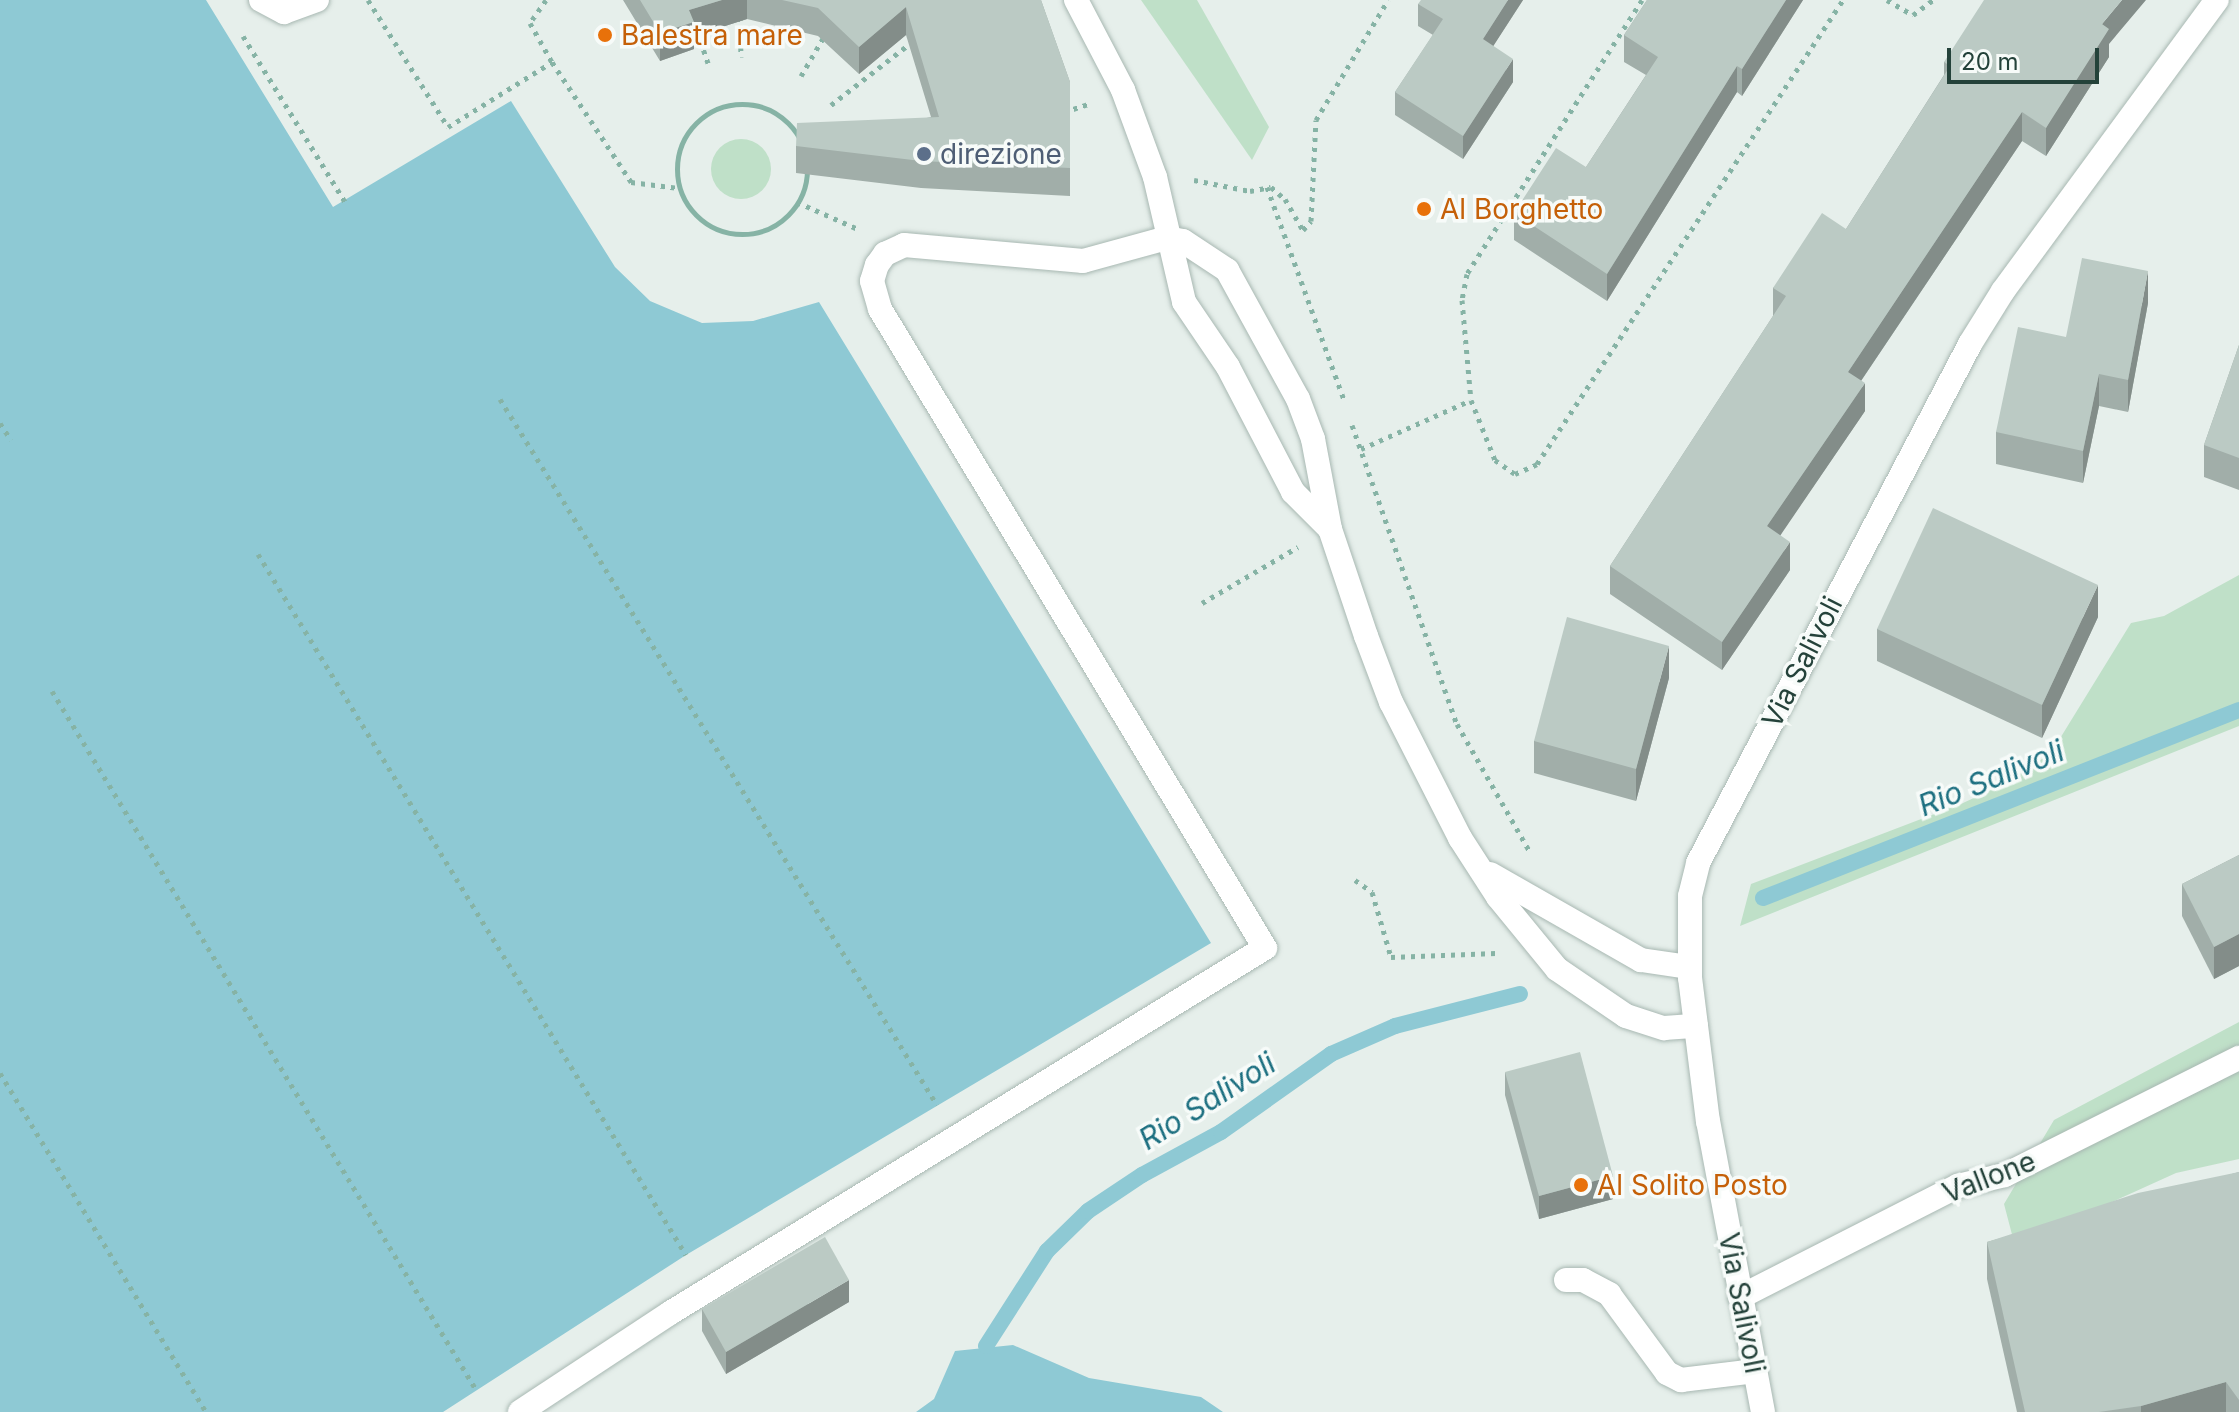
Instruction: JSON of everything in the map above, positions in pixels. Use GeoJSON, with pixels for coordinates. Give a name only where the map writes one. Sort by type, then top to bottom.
{"type":"FeatureCollection","features":[{"type":"Feature","properties":{"kind":"street"},"geometry":{"type":"LineString","coordinates":[[261,0],[284,12],[302,9],[317,0]]}},
{"type":"Feature","properties":{"kind":"street"},"geometry":{"type":"LineString","coordinates":[[1076,0],[1123,90],[1155,177],[1184,302],[1228,367],[1293,492],[1330,529]]}},
{"type":"Feature","properties":{"kind":"street","name":"Via Salivoli"},"geometry":{"type":"LineString","coordinates":[[1763,1412],[1740,1297],[1689,967],[1690,896],[1698,863],[1933,409],[2003,291],[2217,0]]}},
{"type":"Feature","properties":{"kind":"street"},"geometry":{"type":"LineString","coordinates":[[520,1412],[670,1313],[1265,948],[880,309],[872,281],[877,265],[893,250],[920,245],[1006,256],[1083,261],[1167,238],[1183,241],[1227,270],[1298,399],[1313,439],[1330,529],[1391,702],[1428,783],[1485,870],[1498,897],[1557,969],[1626,1016],[1664,1028],[1696,1026]]}},
{"type":"Feature","properties":{"kind":"street"},"geometry":{"type":"LineString","coordinates":[[1485,870],[1538,906],[1641,960],[1689,967]]}},
{"type":"Feature","properties":{"kind":"street","name":"Vallone"},"geometry":{"type":"LineString","coordinates":[[1740,1297],[1958,1186],[2005,1175],[2239,1058]]}},
{"type":"Feature","properties":{"kind":"street"},"geometry":{"type":"LineString","coordinates":[[1566,1280],[1583,1280],[1609,1294],[1667,1373],[1681,1380],[1755,1371]]}},
{"type":"Feature","properties":{"kind":"path"},"geometry":{"type":"LineString","coordinates":[[368,0],[448,127],[552,62]]}},
{"type":"Feature","properties":{"kind":"path"},"geometry":{"type":"LineString","coordinates":[[546,0],[530,23],[631,182],[679,188]]}},
{"type":"Feature","properties":{"kind":"path"},"geometry":{"type":"LineString","coordinates":[[739,0],[741,57]]}},
{"type":"Feature","properties":{"kind":"path"},"geometry":{"type":"LineString","coordinates":[[1155,177],[1250,191],[1267,187],[1285,199],[1303,230],[1311,221],[1316,120],[1388,0]]}},
{"type":"Feature","properties":{"kind":"path"},"geometry":{"type":"LineString","coordinates":[[1642,0],[1467,274],[1462,300],[1471,400],[1500,467],[1515,474],[1531,469],[1843,0]]}},
{"type":"Feature","properties":{"kind":"path"},"geometry":{"type":"LineString","coordinates":[[1887,0],[1913,15],[1933,0]]}},
{"type":"Feature","properties":{"kind":"path"},"geometry":{"type":"LineString","coordinates":[[695,25],[708,63]]}},
{"type":"Feature","properties":{"kind":"path"},"geometry":{"type":"LineString","coordinates":[[801,76],[831,25]]}},
{"type":"Feature","properties":{"kind":"path"},"geometry":{"type":"LineString","coordinates":[[236,26],[347,205]]}},
{"type":"Feature","properties":{"kind":"path"},"geometry":{"type":"LineString","coordinates":[[831,105],[917,38]]}},
{"type":"Feature","properties":{"kind":"path"},"geometry":{"type":"LineString","coordinates":[[1050,114],[1123,90]]}},
{"type":"Feature","properties":{"kind":"path"},"geometry":{"type":"LineString","coordinates":[[742,103],[765,108],[786,121],[799,139],[806,160],[797,202],[783,219],[764,230],[725,232],[691,209],[679,188],[677,164],[683,140],[697,121],[718,108],[742,103]]}},
{"type":"Feature","properties":{"kind":"path"},"geometry":{"type":"LineString","coordinates":[[1267,187],[1345,405]]}},
{"type":"Feature","properties":{"kind":"path"},"geometry":{"type":"LineString","coordinates":[[797,202],[839,217],[893,250]]}},
{"type":"Feature","properties":{"kind":"path"},"geometry":{"type":"LineString","coordinates":[[500,399],[937,1106]]}},
{"type":"Feature","properties":{"kind":"path"},"geometry":{"type":"LineString","coordinates":[[1361,449],[1471,400]]}},
{"type":"Feature","properties":{"kind":"path"},"geometry":{"type":"LineString","coordinates":[[1351,420],[1457,724],[1536,861]]}},
{"type":"Feature","properties":{"kind":"path"},"geometry":{"type":"LineString","coordinates":[[0,423],[11,440]]}},
{"type":"Feature","properties":{"kind":"path"},"geometry":{"type":"LineString","coordinates":[[1202,603],[1330,529]]}},
{"type":"Feature","properties":{"kind":"path"},"geometry":{"type":"LineString","coordinates":[[258,554],[686,1255]]}},
{"type":"Feature","properties":{"kind":"path"},"geometry":{"type":"LineString","coordinates":[[52,691],[477,1391]]}},
{"type":"Feature","properties":{"kind":"path"},"geometry":{"type":"LineString","coordinates":[[1355,880],[1372,892],[1391,957],[1499,953]]}},
{"type":"Feature","properties":{"kind":"path"},"geometry":{"type":"LineString","coordinates":[[0,1073],[206,1412]]}},
{"type":"Feature","properties":{"kind":"green space"},"geometry":{"type":"Polygon","coordinates":[[[1141,0],[1197,0],[1269,127],[1252,160],[1141,0]]]}},
{"type":"Feature","properties":{"kind":"green space"},"geometry":{"type":"Polygon","coordinates":[[[741,139],[753,141],[762,148],[769,157],[769,181],[762,190],[753,197],[741,199],[729,197],[720,190],[713,181],[711,169],[713,157],[720,148],[729,141],[741,139]]]}},
{"type":"Feature","properties":{"kind":"green space"},"geometry":{"type":"Polygon","coordinates":[[[2239,575],[2239,726],[1740,926],[1751,884],[1963,803],[2006,783],[2051,753],[2131,623],[2164,616],[2239,575]]]}},
{"type":"Feature","properties":{"kind":"green space"},"geometry":{"type":"Polygon","coordinates":[[[2239,1022],[2239,1159],[2176,1173],[2015,1246],[2004,1204],[2054,1120],[2239,1022]]]}},
{"type":"Feature","properties":{"kind":"water"},"geometry":{"type":"Polygon","coordinates":[[[0,0],[206,0],[333,207],[511,101],[615,267],[650,301],[702,323],[753,321],[819,302],[1211,943],[686,1255],[443,1412],[0,1412],[0,0]]]}},
{"type":"Feature","properties":{"kind":"water"},"geometry":{"type":"Polygon","coordinates":[[[1013,1345],[1089,1378],[1201,1397],[1223,1412],[916,1412],[934,1399],[955,1351],[1013,1345]]]}},
{"type":"Feature","properties":{"kind":"building"},"geometry":{"type":"Polygon","coordinates":[[[640,0],[722,0],[689,10],[694,22],[660,33],[640,0]]]}},
{"type":"Feature","properties":{"kind":"building"},"geometry":{"type":"Polygon","coordinates":[[[782,0],[1041,0],[1070,82],[1070,168],[921,161],[796,146],[797,123],[939,117],[906,7],[859,47],[818,8],[782,0]]]}},
{"type":"Feature","properties":{"kind":"building"},"geometry":{"type":"Polygon","coordinates":[[[1421,0],[1508,0],[1483,39],[1513,59],[1463,136],[1395,92],[1443,19],[1418,4],[1421,0]]]}},
{"type":"Feature","properties":{"kind":"building"},"geometry":{"type":"Polygon","coordinates":[[[1647,0],[1786,0],[1742,69],[1737,66],[1607,274],[1514,213],[1556,148],[1586,167],[1658,57],[1624,35],[1647,0]]]}},
{"type":"Feature","properties":{"kind":"building"},"geometry":{"type":"Polygon","coordinates":[[[1984,0],[2122,0],[2102,24],[2109,29],[2046,128],[2022,112],[1848,372],[1865,383],[1767,526],[1790,542],[1722,642],[1610,566],[1786,296],[1773,288],[1822,213],[1846,229],[1950,66],[1944,62],[1984,0]]]}},
{"type":"Feature","properties":{"kind":"building"},"geometry":{"type":"Polygon","coordinates":[[[2082,258],[2148,271],[2128,380],[2099,374],[2083,451],[1996,432],[2018,327],[2066,337],[2082,258]]]}},
{"type":"Feature","properties":{"kind":"building"},"geometry":{"type":"Polygon","coordinates":[[[2239,345],[2239,458],[2204,445],[2239,345]]]}},
{"type":"Feature","properties":{"kind":"building"},"geometry":{"type":"Polygon","coordinates":[[[1933,508],[2098,585],[2042,705],[1877,629],[1933,508]]]}},
{"type":"Feature","properties":{"kind":"building"},"geometry":{"type":"Polygon","coordinates":[[[1567,617],[1669,646],[1636,769],[1534,741],[1567,617]]]}},
{"type":"Feature","properties":{"kind":"building"},"geometry":{"type":"Polygon","coordinates":[[[2239,855],[2239,934],[2214,947],[2182,884],[2239,855]]]}},
{"type":"Feature","properties":{"kind":"building"},"geometry":{"type":"Polygon","coordinates":[[[1580,1052],[1613,1176],[1539,1196],[1505,1072],[1580,1052]]]}},
{"type":"Feature","properties":{"kind":"building"},"geometry":{"type":"Polygon","coordinates":[[[2239,1172],[2239,1400],[2226,1382],[2141,1406],[2099,1412],[2025,1412],[1987,1242],[2138,1193],[2239,1172]]]}},
{"type":"Feature","properties":{"kind":"building"},"geometry":{"type":"Polygon","coordinates":[[[825,1237],[849,1280],[726,1352],[702,1309],[825,1237]]]}},
{"type":"Feature","properties":{"kind":"waterway","name":"Rio Salivoli"},"geometry":{"type":"LineString","coordinates":[[1763,898],[2239,710]]}},
{"type":"Feature","properties":{"kind":"waterway","name":"Rio Salivoli"},"geometry":{"type":"LineString","coordinates":[[986,1346],[1047,1251],[1088,1211],[1142,1175],[1221,1132],[1331,1054],[1395,1026],[1520,994]]}},
{"type":"Feature","properties":{"kind":"place","name":"Balestra mare"},"geometry":{"type":"Point","coordinates":[605,35]}},
{"type":"Feature","properties":{"kind":"place","name":"direzione"},"geometry":{"type":"Point","coordinates":[924,154]}},
{"type":"Feature","properties":{"kind":"place","name":"Al Borghetto"},"geometry":{"type":"Point","coordinates":[1424,209]}},
{"type":"Feature","properties":{"kind":"place","name":"Al Solito Posto"},"geometry":{"type":"Point","coordinates":[1581,1185]}}]}
